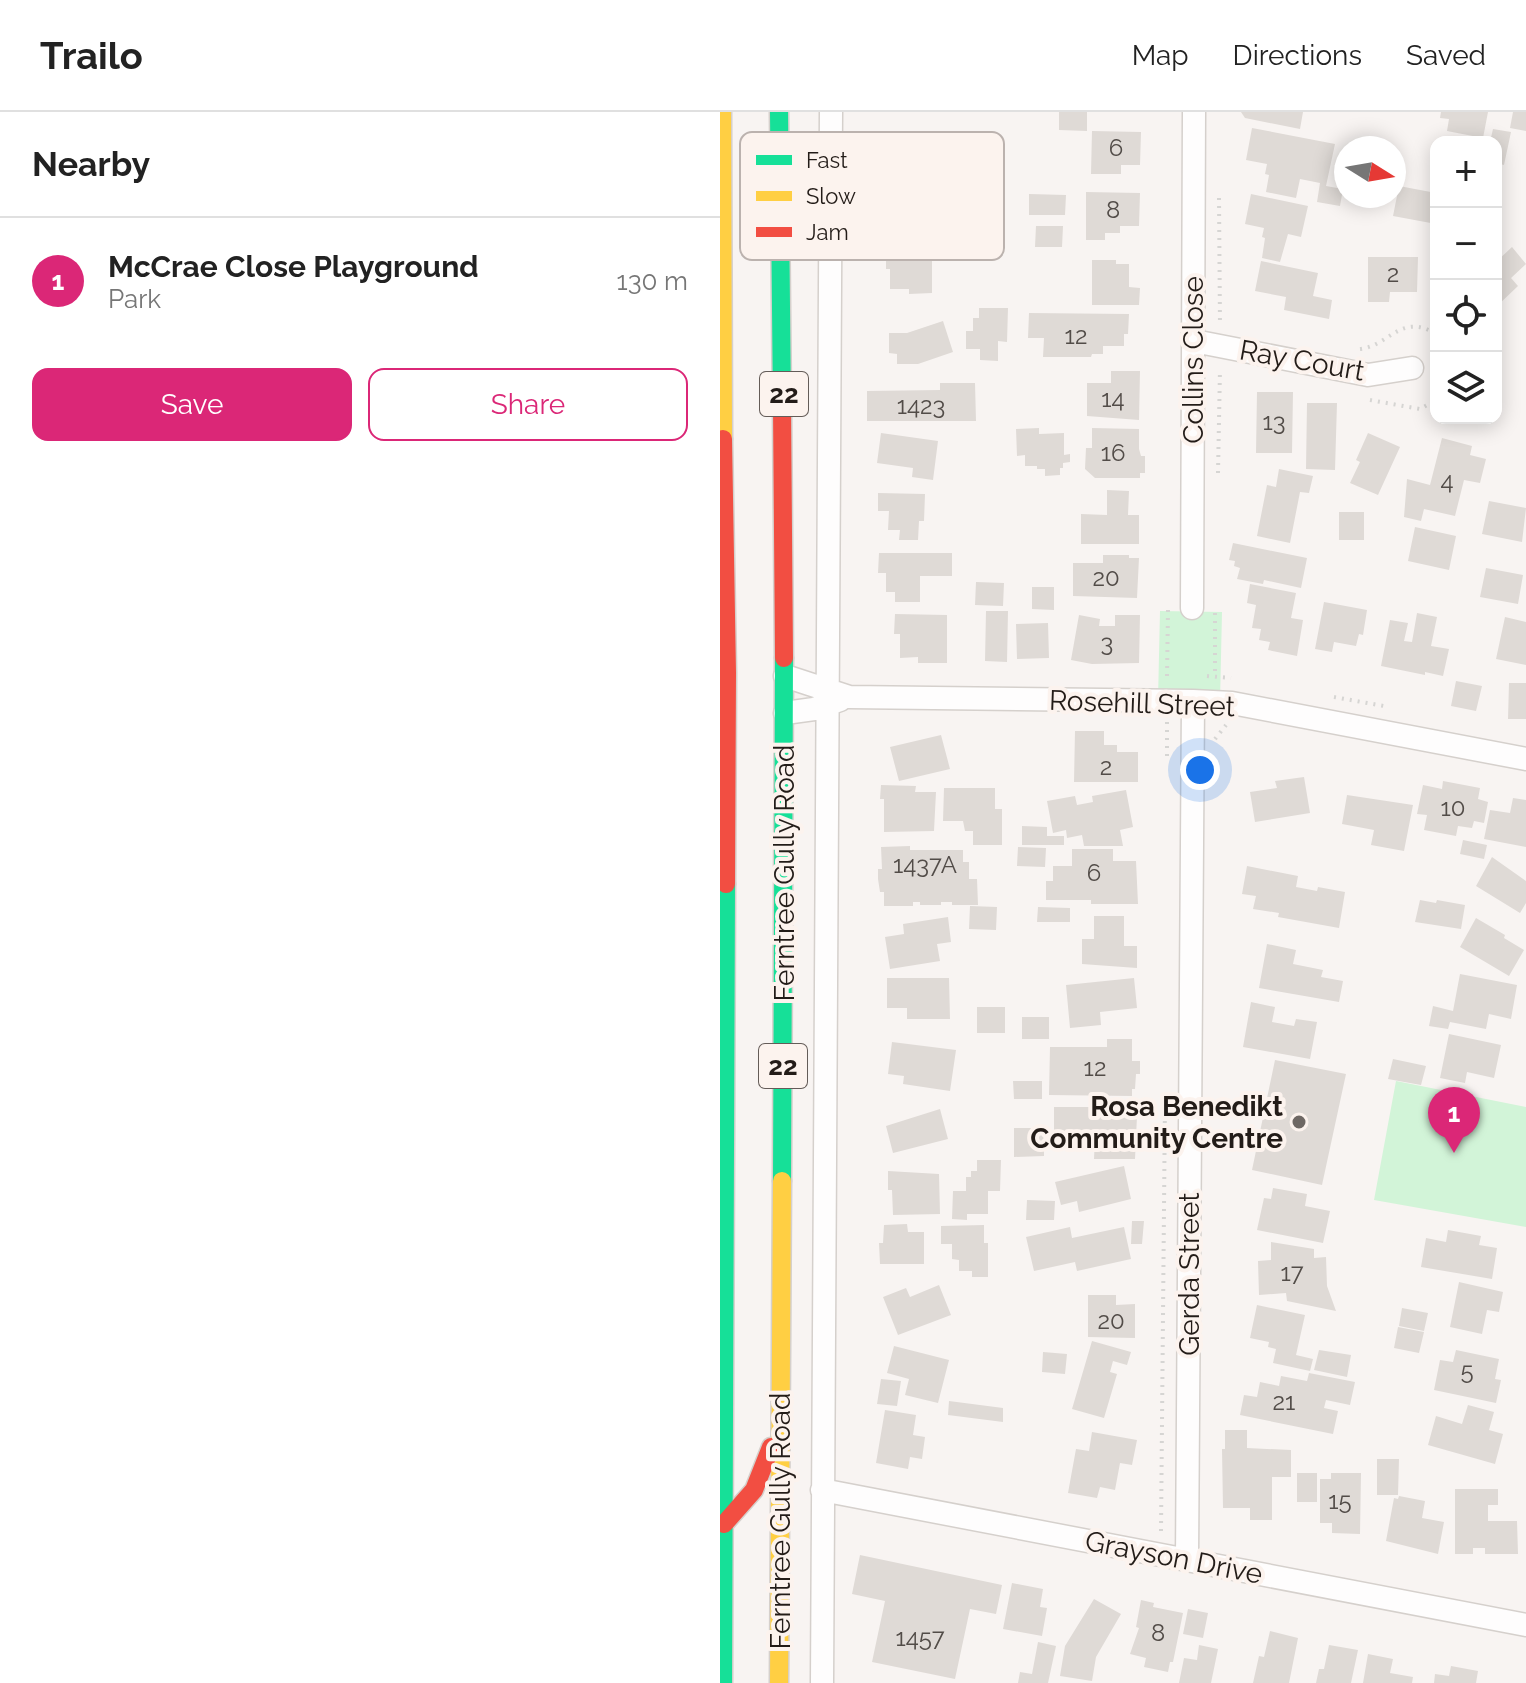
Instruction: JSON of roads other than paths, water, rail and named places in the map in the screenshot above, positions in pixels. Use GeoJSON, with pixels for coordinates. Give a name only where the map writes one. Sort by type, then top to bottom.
{"type":"FeatureCollection","features":[{"type":"Feature","properties":{"kind":"main road","name":"Ferntree Gully Road"},"geometry":{"type":"LineString","coordinates":[[722,112],[722,399],[734,673],[722,1475],[723,1683]]}},
{"type":"Feature","properties":{"kind":"main road","name":"Ferntree Gully Road"},"geometry":{"type":"LineString","coordinates":[[779,112],[779,132]]}},
{"type":"Feature","properties":{"kind":"main road","name":"Ferntree Gully Road"},"geometry":{"type":"LineString","coordinates":[[779,1683],[777,675],[782,260]]}},
{"type":"Feature","properties":{"kind":"main road"},"geometry":{"type":"LineString","coordinates":[[722,1524],[751,1499],[780,1419]]}},
{"type":"Feature","properties":{"kind":"street","name":"Ferntree Gully Road"},"geometry":{"type":"LineString","coordinates":[[831,112],[831,132]]}},
{"type":"Feature","properties":{"kind":"street","name":"Collins Close"},"geometry":{"type":"LineString","coordinates":[[1192,608],[1194,112]]}},
{"type":"Feature","properties":{"kind":"street","name":"Ferntree Gully Road"},"geometry":{"type":"LineString","coordinates":[[822,1683],[830,260]]}},
{"type":"Feature","properties":{"kind":"street","name":"Ray Court"},"geometry":{"type":"LineString","coordinates":[[1194,341],[1368,375],[1412,368]]}},
{"type":"Feature","properties":{"kind":"street","name":"Rosehill Street"},"geometry":{"type":"LineString","coordinates":[[777,675],[827,696],[1232,703],[1526,759]]}},
{"type":"Feature","properties":{"kind":"street"},"geometry":{"type":"LineString","coordinates":[[778,712],[814,709],[827,696]]}},
{"type":"Feature","properties":{"kind":"street","name":"Gerda Street"},"geometry":{"type":"LineString","coordinates":[[1187,1559],[1193,701]]}},
{"type":"Feature","properties":{"kind":"street","name":"Grayson Drive"},"geometry":{"type":"LineString","coordinates":[[822,1490],[1526,1625]]}},
{"type":"Feature","properties":{"kind":"place","name":"Rosa Benedikt Community Centre"},"geometry":{"type":"Point","coordinates":[1299,1122]}},
{"type":"Feature","properties":{"kind":"place","name":"McCrae Close Playground"},"geometry":{"type":"Point","coordinates":[1454,1153]}}]}
